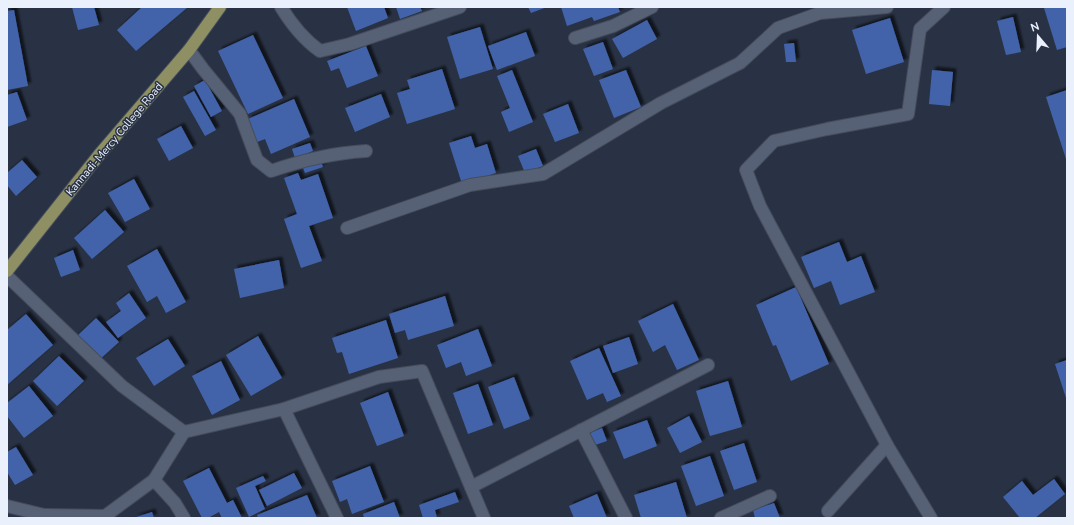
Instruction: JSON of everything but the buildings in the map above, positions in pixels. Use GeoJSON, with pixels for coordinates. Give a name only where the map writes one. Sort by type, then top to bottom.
{"type":"FeatureCollection","features":[{"type":"Feature","properties":{"kind":"main road","name":"Kannadi-Mercy College Road"},"geometry":{"type":"LineString","coordinates":[[7,271],[98,155],[189,50],[220,7]]}},
{"type":"Feature","properties":{"kind":"street"},"geometry":{"type":"LineString","coordinates":[[281,7],[294,28],[307,42],[320,51],[350,44],[460,7]]}},
{"type":"Feature","properties":{"kind":"street"},"geometry":{"type":"LineString","coordinates":[[575,38],[613,26],[652,7]]}},
{"type":"Feature","properties":{"kind":"street"},"geometry":{"type":"LineString","coordinates":[[348,228],[470,185],[543,174],[660,103],[740,63],[778,28],[820,13],[886,7]]}},
{"type":"Feature","properties":{"kind":"street"},"geometry":{"type":"LineString","coordinates":[[931,518],[887,445],[760,206],[746,170],[774,141],[827,129],[908,114],[920,30],[944,7]]}},
{"type":"Feature","properties":{"kind":"street"},"geometry":{"type":"LineString","coordinates":[[189,50],[240,114],[257,160],[271,171],[298,161],[336,153],[366,152]]}},
{"type":"Feature","properties":{"kind":"street"},"geometry":{"type":"LineString","coordinates":[[7,276],[122,386],[184,432]]}},
{"type":"Feature","properties":{"kind":"street"},"geometry":{"type":"LineString","coordinates":[[471,487],[708,365]]}},
{"type":"Feature","properties":{"kind":"street"},"geometry":{"type":"LineString","coordinates":[[7,506],[44,517],[105,516],[154,480],[184,432],[284,409],[379,377],[422,371],[484,518]]}},
{"type":"Feature","properties":{"kind":"street"},"geometry":{"type":"LineString","coordinates":[[284,409],[337,518]]}},
{"type":"Feature","properties":{"kind":"street"},"geometry":{"type":"LineString","coordinates":[[581,430],[626,518]]}},
{"type":"Feature","properties":{"kind":"street"},"geometry":{"type":"LineString","coordinates":[[828,511],[887,445]]}},
{"type":"Feature","properties":{"kind":"street"},"geometry":{"type":"LineString","coordinates":[[154,480],[175,503],[184,518]]}},
{"type":"Feature","properties":{"kind":"street"},"geometry":{"type":"LineString","coordinates":[[721,518],[770,496]]}}]}
